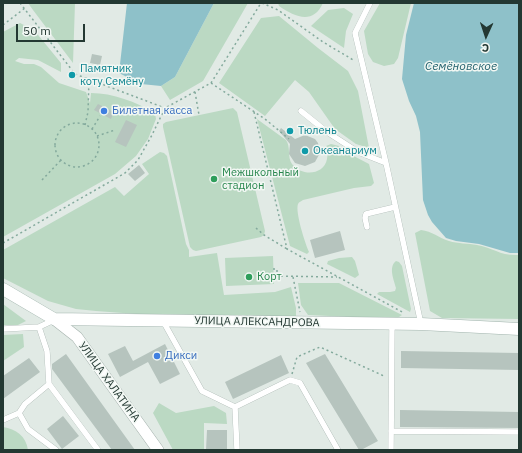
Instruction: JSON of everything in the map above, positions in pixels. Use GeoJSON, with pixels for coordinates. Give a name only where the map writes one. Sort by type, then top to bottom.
{"type":"FeatureCollection","features":[{"type":"Feature","properties":{"kind":"street","name":"УЛИЦА АЛЕКСАНДРОВА"},"geometry":{"type":"LineString","coordinates":[[3,289],[54,319],[421,324],[519,329]]}},
{"type":"Feature","properties":{"kind":"street","name":"УЛИЦА ХАЛАТИНА"},"geometry":{"type":"LineString","coordinates":[[54,319],[77,337],[158,450]]}},
{"type":"Feature","properties":{"kind":"lane"},"geometry":{"type":"LineString","coordinates":[[370,3],[355,33],[386,163],[421,324]]}},
{"type":"Feature","properties":{"kind":"lane"},"geometry":{"type":"LineString","coordinates":[[301,111],[327,132],[358,152],[386,163]]}},
{"type":"Feature","properties":{"kind":"lane"},"geometry":{"type":"LineString","coordinates":[[367,227],[365,218],[366,214],[395,207]]}},
{"type":"Feature","properties":{"kind":"lane"},"geometry":{"type":"LineString","coordinates":[[3,329],[39,326],[54,319]]}},
{"type":"Feature","properties":{"kind":"lane"},"geometry":{"type":"LineString","coordinates":[[163,321],[202,390],[235,407]]}},
{"type":"Feature","properties":{"kind":"lane"},"geometry":{"type":"LineString","coordinates":[[391,450],[392,324]]}},
{"type":"Feature","properties":{"kind":"lane"},"geometry":{"type":"LineString","coordinates":[[39,326],[46,351],[49,384],[98,450]]}},
{"type":"Feature","properties":{"kind":"lane"},"geometry":{"type":"LineString","coordinates":[[235,407],[290,380],[300,383],[338,450]]}},
{"type":"Feature","properties":{"kind":"lane"},"geometry":{"type":"LineString","coordinates":[[3,420],[19,414],[25,404],[49,384]]}},
{"type":"Feature","properties":{"kind":"lane"},"geometry":{"type":"LineString","coordinates":[[235,407],[237,450]]}},
{"type":"Feature","properties":{"kind":"lane"},"geometry":{"type":"LineString","coordinates":[[19,414],[28,429],[56,450]]}},
{"type":"Feature","properties":{"kind":"lane"},"geometry":{"type":"LineString","coordinates":[[391,431],[519,432]]}},
{"type":"Feature","properties":{"kind":"path"},"geometry":{"type":"LineString","coordinates":[[20,3],[75,74],[165,108]]}},
{"type":"Feature","properties":{"kind":"path"},"geometry":{"type":"LineString","coordinates":[[3,243],[125,173],[138,160],[165,108],[211,83],[261,3],[278,10],[323,42],[363,67]]}},
{"type":"Feature","properties":{"kind":"path"},"geometry":{"type":"LineString","coordinates":[[3,25],[25,8]]}},
{"type":"Feature","properties":{"kind":"path"},"geometry":{"type":"LineString","coordinates":[[85,125],[88,112],[89,79]]}},
{"type":"Feature","properties":{"kind":"path"},"geometry":{"type":"LineString","coordinates":[[211,83],[254,112],[289,139]]}},
{"type":"Feature","properties":{"kind":"path"},"geometry":{"type":"LineString","coordinates":[[195,92],[199,115]]}},
{"type":"Feature","properties":{"kind":"path"},"geometry":{"type":"LineString","coordinates":[[254,112],[287,249]]}},
{"type":"Feature","properties":{"kind":"path"},"geometry":{"type":"LineString","coordinates":[[92,129],[100,116]]}},
{"type":"Feature","properties":{"kind":"path"},"geometry":{"type":"LineString","coordinates":[[72,124],[85,125],[92,129],[97,136],[99,143],[98,153],[95,158],[87,165],[77,167],[67,165],[61,160],[55,148],[55,143],[62,129],[72,124]]}},
{"type":"Feature","properties":{"kind":"path"},"geometry":{"type":"LineString","coordinates":[[97,136],[115,130]]}},
{"type":"Feature","properties":{"kind":"path"},"geometry":{"type":"LineString","coordinates":[[42,180],[61,160]]}},
{"type":"Feature","properties":{"kind":"path"},"geometry":{"type":"LineString","coordinates":[[256,228],[264,235],[287,249],[408,315],[407,324]]}},
{"type":"Feature","properties":{"kind":"path"},"geometry":{"type":"LineString","coordinates":[[273,269],[277,269],[277,276],[339,277]]}},
{"type":"Feature","properties":{"kind":"path"},"geometry":{"type":"LineString","coordinates":[[293,277],[301,314],[301,322]]}},
{"type":"Feature","properties":{"kind":"path"},"geometry":{"type":"LineString","coordinates":[[290,380],[297,357],[320,347],[391,379]]}},
{"type":"Feature","properties":{"kind":"green space"},"geometry":{"type":"Polygon","coordinates":[[[28,3],[75,3],[73,63],[33,10],[28,3]]]}},
{"type":"Feature","properties":{"kind":"green space"},"geometry":{"type":"Polygon","coordinates":[[[214,3],[248,3],[203,81],[170,100],[161,86],[175,77],[214,3]]]}},
{"type":"Feature","properties":{"kind":"green space"},"geometry":{"type":"Polygon","coordinates":[[[278,3],[323,3],[319,10],[314,14],[309,17],[303,17],[297,16],[285,10],[279,6],[278,3]]]}},
{"type":"Feature","properties":{"kind":"green space"},"geometry":{"type":"Polygon","coordinates":[[[380,3],[411,3],[398,58],[394,64],[384,66],[373,62],[368,54],[364,31],[380,3]]]}},
{"type":"Feature","properties":{"kind":"green space"},"geometry":{"type":"Polygon","coordinates":[[[344,8],[353,14],[346,31],[344,48],[311,26],[328,10],[344,8]]]}},
{"type":"Feature","properties":{"kind":"green space"},"geometry":{"type":"Polygon","coordinates":[[[279,16],[348,71],[358,91],[369,148],[356,144],[335,129],[309,92],[295,80],[265,116],[219,83],[261,18],[279,16]]]}},
{"type":"Feature","properties":{"kind":"green space"},"geometry":{"type":"Polygon","coordinates":[[[20,23],[34,30],[61,63],[61,72],[38,60],[19,58],[15,61],[24,64],[34,64],[41,67],[59,83],[86,92],[90,103],[91,93],[116,96],[140,105],[155,113],[156,119],[148,139],[136,156],[115,174],[3,237],[3,32],[20,23]]]}},
{"type":"Feature","properties":{"kind":"green space","name":"Межшкольный стадион"},"geometry":{"type":"Polygon","coordinates":[[[233,108],[237,112],[265,231],[264,235],[261,237],[196,251],[190,247],[163,124],[166,122],[233,108]]]}},
{"type":"Feature","properties":{"kind":"green space"},"geometry":{"type":"Polygon","coordinates":[[[257,119],[286,140],[292,164],[301,171],[312,172],[322,168],[327,159],[326,146],[331,144],[339,146],[346,152],[369,164],[374,183],[371,186],[354,188],[303,200],[298,203],[297,208],[299,220],[309,252],[307,254],[290,246],[257,119]]]}},
{"type":"Feature","properties":{"kind":"green space"},"geometry":{"type":"Polygon","coordinates":[[[160,152],[167,156],[186,244],[189,250],[189,257],[217,253],[224,295],[275,292],[291,287],[296,308],[296,317],[136,314],[76,309],[48,301],[3,278],[3,250],[115,187],[124,196],[149,174],[142,164],[160,152]]]}},
{"type":"Feature","properties":{"kind":"green space"},"geometry":{"type":"Polygon","coordinates":[[[421,230],[452,242],[483,246],[502,253],[519,255],[519,319],[442,318],[430,311],[415,233],[421,230]]]}},
{"type":"Feature","properties":{"kind":"green space","name":"Корт"},"geometry":{"type":"Polygon","coordinates":[[[273,256],[274,284],[226,286],[225,258],[273,256]]]}},
{"type":"Feature","properties":{"kind":"green space"},"geometry":{"type":"Polygon","coordinates":[[[352,257],[355,261],[359,275],[355,278],[327,264],[328,261],[352,257]]]}},
{"type":"Feature","properties":{"kind":"green space"},"geometry":{"type":"Polygon","coordinates":[[[396,261],[402,266],[411,309],[410,312],[377,294],[379,292],[395,291],[396,288],[392,267],[396,261]]]}},
{"type":"Feature","properties":{"kind":"green space"},"geometry":{"type":"Polygon","coordinates":[[[298,283],[339,283],[402,315],[396,319],[308,315],[301,305],[298,283]]]}},
{"type":"Feature","properties":{"kind":"green space"},"geometry":{"type":"Polygon","coordinates":[[[3,304],[26,321],[18,325],[3,325],[3,304]]]}},
{"type":"Feature","properties":{"kind":"green space"},"geometry":{"type":"Polygon","coordinates":[[[23,334],[24,347],[3,361],[3,335],[23,334]]]}},
{"type":"Feature","properties":{"kind":"green space"},"geometry":{"type":"Polygon","coordinates":[[[159,403],[176,413],[214,406],[226,413],[227,424],[204,423],[204,450],[173,450],[153,413],[159,403]]]}},
{"type":"Feature","properties":{"kind":"green space"},"geometry":{"type":"Polygon","coordinates":[[[3,427],[12,429],[20,434],[27,445],[28,450],[3,450],[3,427]]]}},
{"type":"Feature","properties":{"kind":"water"},"geometry":{"type":"Polygon","coordinates":[[[127,3],[214,3],[175,77],[161,86],[141,84],[119,73],[127,3]]]}},
{"type":"Feature","properties":{"kind":"water","name":"Семёновское"},"geometry":{"type":"Polygon","coordinates":[[[414,3],[519,3],[519,253],[510,253],[479,244],[446,238],[428,215],[423,200],[420,132],[416,116],[409,101],[402,79],[406,35],[414,3]]]}},
{"type":"Feature","properties":{"kind":"building"},"geometry":{"type":"Polygon","coordinates":[[[92,54],[102,56],[100,65],[90,63],[92,54]]]}},
{"type":"Feature","properties":{"kind":"building","name":"Билетная касса"},"geometry":{"type":"Polygon","coordinates":[[[98,104],[114,112],[111,119],[94,110],[98,104]]]}},
{"type":"Feature","properties":{"kind":"building"},"geometry":{"type":"Polygon","coordinates":[[[126,120],[137,125],[126,147],[115,142],[126,120]]]}},
{"type":"Feature","properties":{"kind":"building","name":"Океанариум"},"geometry":{"type":"Polygon","coordinates":[[[281,128],[295,139],[305,135],[315,139],[318,143],[320,153],[315,162],[305,166],[295,163],[289,154],[290,144],[279,131],[281,128]]]}},
{"type":"Feature","properties":{"kind":"building"},"geometry":{"type":"Polygon","coordinates":[[[139,165],[145,173],[135,181],[128,174],[139,165]]]}},
{"type":"Feature","properties":{"kind":"building"},"geometry":{"type":"Polygon","coordinates":[[[340,231],[345,250],[315,258],[310,240],[340,231]]]}},
{"type":"Feature","properties":{"kind":"building"},"geometry":{"type":"Polygon","coordinates":[[[165,344],[180,374],[160,384],[148,362],[120,377],[108,354],[125,346],[133,361],[165,344]]]}},
{"type":"Feature","properties":{"kind":"building"},"geometry":{"type":"Polygon","coordinates":[[[401,351],[519,353],[519,370],[401,368],[401,351]]]}},
{"type":"Feature","properties":{"kind":"building"},"geometry":{"type":"Polygon","coordinates":[[[66,354],[135,450],[112,450],[52,369],[52,364],[66,354]]]}},
{"type":"Feature","properties":{"kind":"building"},"geometry":{"type":"Polygon","coordinates":[[[325,354],[378,441],[361,450],[359,450],[306,363],[325,354]]]}},
{"type":"Feature","properties":{"kind":"building"},"geometry":{"type":"Polygon","coordinates":[[[281,355],[289,373],[233,399],[225,382],[281,355]]]}},
{"type":"Feature","properties":{"kind":"building"},"geometry":{"type":"Polygon","coordinates":[[[29,358],[40,372],[3,399],[3,376],[29,358]]]}},
{"type":"Feature","properties":{"kind":"building"},"geometry":{"type":"Polygon","coordinates":[[[400,410],[519,412],[519,428],[400,427],[400,410]]]}},
{"type":"Feature","properties":{"kind":"building"},"geometry":{"type":"Polygon","coordinates":[[[63,416],[79,436],[62,449],[47,429],[63,416]]]}},
{"type":"Feature","properties":{"kind":"building"},"geometry":{"type":"Polygon","coordinates":[[[207,430],[227,430],[227,450],[206,450],[207,430]]]}},
{"type":"Feature","properties":{"kind":"place","name":"Памятник коту Семёну"},"geometry":{"type":"Point","coordinates":[72,75]}},
{"type":"Feature","properties":{"kind":"place","name":"Билетная касса"},"geometry":{"type":"Point","coordinates":[104,111]}},
{"type":"Feature","properties":{"kind":"place","name":"Тюлень"},"geometry":{"type":"Point","coordinates":[290,131]}},
{"type":"Feature","properties":{"kind":"place","name":"Океанариум"},"geometry":{"type":"Point","coordinates":[305,151]}},
{"type":"Feature","properties":{"kind":"place","name":"Межшкольный стадион"},"geometry":{"type":"Point","coordinates":[214,179]}},
{"type":"Feature","properties":{"kind":"place","name":"Корт"},"geometry":{"type":"Point","coordinates":[249,277]}},
{"type":"Feature","properties":{"kind":"place","name":"Дикси"},"geometry":{"type":"Point","coordinates":[157,356]}}]}
